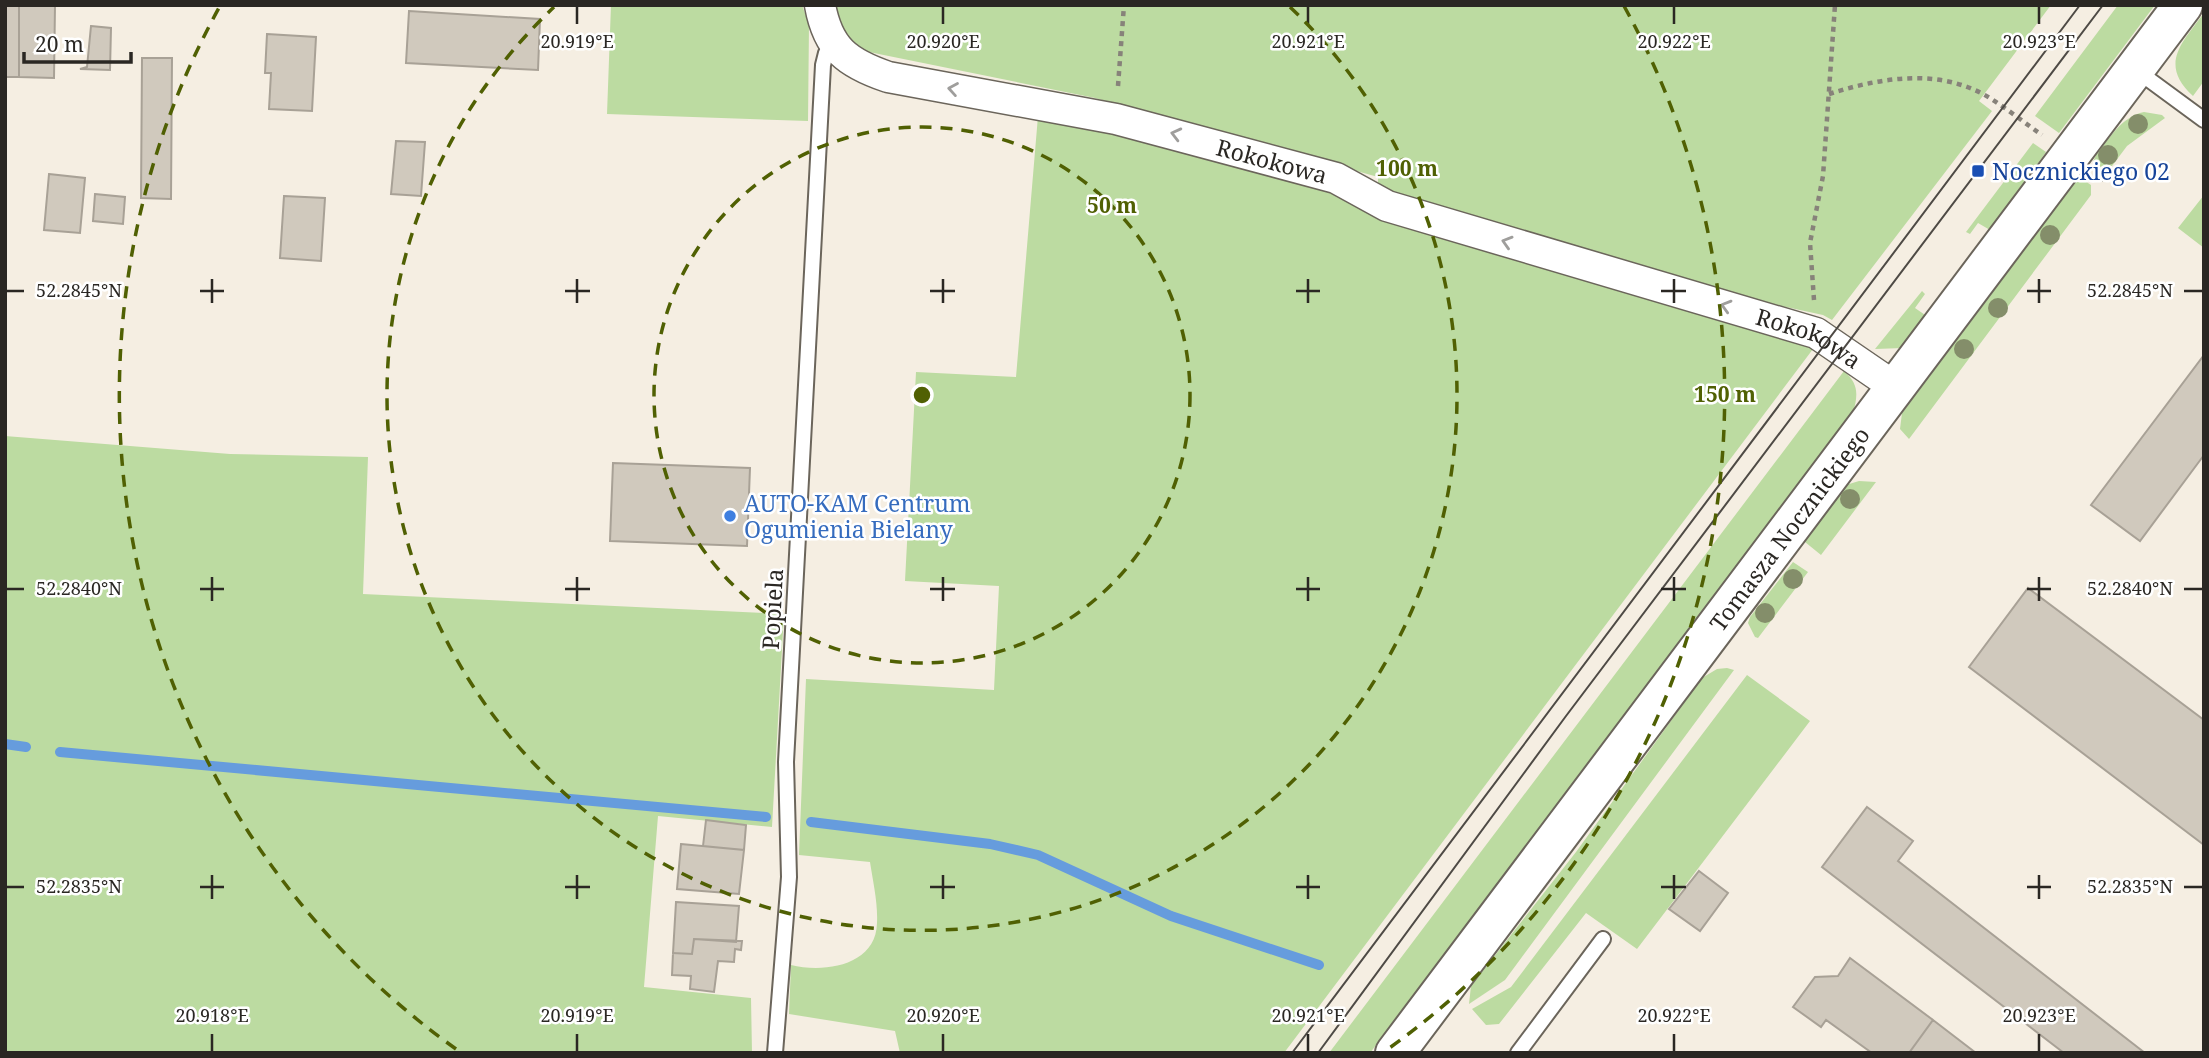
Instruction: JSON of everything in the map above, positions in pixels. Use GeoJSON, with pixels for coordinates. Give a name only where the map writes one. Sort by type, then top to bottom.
{"type":"FeatureCollection","features":[{"type":"Feature","properties":{"kind":"street","name":"Rokokowa"},"geometry":{"type":"LineString","coordinates":[[820,5],[825,31],[835,47],[861,68],[888,77],[1116,119],[1336,178],[1387,206],[1816,333],[1895,387]]}},
{"type":"Feature","properties":{"kind":"street","name":"Tomasza Nocznickiego"},"geometry":{"type":"LineString","coordinates":[[1395,1053],[2183,5]]}},
{"type":"Feature","properties":{"kind":"lane","name":"Popiela"},"geometry":{"type":"LineString","coordinates":[[775,1053],[789,877],[786,762],[823,65],[826,53],[835,47]]}},
{"type":"Feature","properties":{"kind":"lane"},"geometry":{"type":"LineString","coordinates":[[2135,69],[2204,120]]}},
{"type":"Feature","properties":{"kind":"lane"},"geometry":{"type":"LineString","coordinates":[[1518,1053],[1603,939]]}},
{"type":"Feature","properties":{"kind":"path"},"geometry":{"type":"LineString","coordinates":[[1116,119],[1124,5]]}},
{"type":"Feature","properties":{"kind":"path"},"geometry":{"type":"LineString","coordinates":[[1816,333],[1810,243],[1823,176],[1835,5]]}},
{"type":"Feature","properties":{"kind":"path"},"geometry":{"type":"LineString","coordinates":[[1829,94],[1886,78],[1911,77],[1958,85],[1992,99]]}},
{"type":"Feature","properties":{"kind":"green space"},"geometry":{"type":"Polygon","coordinates":[[[611,5],[802,5],[809,24],[808,121],[607,114],[611,5]]]}},
{"type":"Feature","properties":{"kind":"green space"},"geometry":{"type":"Polygon","coordinates":[[[2051,5],[1979,101],[1992,111],[1832,320],[1823,315],[1694,287],[1384,198],[1385,188],[1378,186],[1378,177],[1095,98],[864,51],[847,44],[827,6],[2051,5]]]}},
{"type":"Feature","properties":{"kind":"green space"},"geometry":{"type":"Polygon","coordinates":[[[2118,5],[2155,5],[2059,133],[2035,116],[2118,5]]]}},
{"type":"Feature","properties":{"kind":"green space"},"geometry":{"type":"Polygon","coordinates":[[[2204,13],[2204,81],[2193,96],[2183,85],[2175,64],[2181,44],[2204,13]]]}},
{"type":"Feature","properties":{"kind":"green space"},"geometry":{"type":"Polygon","coordinates":[[[2144,112],[2165,118],[2127,146],[2112,166],[2097,167],[2093,162],[2096,155],[2111,135],[2129,118],[2144,112]]]}},
{"type":"Feature","properties":{"kind":"green space"},"geometry":{"type":"Polygon","coordinates":[[[1038,116],[1135,136],[1230,160],[1419,214],[1793,337],[1813,349],[1284,1053],[900,1053],[895,1031],[789,1014],[791,965],[818,968],[846,963],[868,949],[877,923],[870,862],[799,855],[806,679],[994,690],[999,586],[905,581],[916,372],[1016,377],[1038,116]]]}},
{"type":"Feature","properties":{"kind":"green space"},"geometry":{"type":"Polygon","coordinates":[[[2033,143],[2046,152],[1990,230],[1978,223],[1970,234],[1966,232],[2033,143]]]}},
{"type":"Feature","properties":{"kind":"green space"},"geometry":{"type":"Polygon","coordinates":[[[2079,177],[2091,185],[2091,195],[1909,439],[1900,429],[1902,413],[2079,177]]]}},
{"type":"Feature","properties":{"kind":"green space"},"geometry":{"type":"Polygon","coordinates":[[[2204,195],[2204,248],[2178,228],[2204,195]]]}},
{"type":"Feature","properties":{"kind":"green space"},"geometry":{"type":"Polygon","coordinates":[[[1922,291],[1925,294],[1915,308],[1928,317],[1903,348],[1875,349],[1922,291]]]}},
{"type":"Feature","properties":{"kind":"green space"},"geometry":{"type":"Polygon","coordinates":[[[1844,371],[1855,385],[1856,401],[1853,413],[1370,1053],[1329,1053],[1844,371]]]}},
{"type":"Feature","properties":{"kind":"green space"},"geometry":{"type":"Polygon","coordinates":[[[5,436],[230,454],[368,457],[363,594],[784,614],[772,827],[658,816],[644,987],[751,998],[752,1053],[5,1053],[5,436]]]}},
{"type":"Feature","properties":{"kind":"green space"},"geometry":{"type":"Polygon","coordinates":[[[1859,481],[1876,482],[1821,555],[1805,542],[1846,485],[1859,481]]]}},
{"type":"Feature","properties":{"kind":"green space"},"geometry":{"type":"Polygon","coordinates":[[[1793,562],[1808,572],[1758,638],[1755,637],[1748,623],[1750,617],[1793,562]]]}},
{"type":"Feature","properties":{"kind":"green space"},"geometry":{"type":"Polygon","coordinates":[[[1717,669],[1734,670],[1505,980],[1469,1004],[1471,986],[1576,852],[1702,678],[1717,669]]]}},
{"type":"Feature","properties":{"kind":"green space"},"geometry":{"type":"Polygon","coordinates":[[[1747,675],[1810,721],[1637,949],[1586,913],[1499,1024],[1486,1025],[1472,1009],[1511,987],[1747,675]]]}},
{"type":"Feature","properties":{"kind":"building"},"geometry":{"type":"Polygon","coordinates":[[[5,5],[19,5],[19,77],[5,77],[5,5]]]}},
{"type":"Feature","properties":{"kind":"building"},"geometry":{"type":"Polygon","coordinates":[[[19,5],[55,5],[54,78],[19,77],[19,5]]]}},
{"type":"Feature","properties":{"kind":"building"},"geometry":{"type":"Polygon","coordinates":[[[409,11],[540,19],[538,70],[406,63],[409,11]]]}},
{"type":"Feature","properties":{"kind":"building"},"geometry":{"type":"Polygon","coordinates":[[[91,26],[111,28],[110,70],[80,69],[87,67],[91,26]]]}},
{"type":"Feature","properties":{"kind":"building"},"geometry":{"type":"Polygon","coordinates":[[[267,34],[316,37],[312,111],[269,109],[271,73],[265,73],[267,34]]]}},
{"type":"Feature","properties":{"kind":"building"},"geometry":{"type":"Polygon","coordinates":[[[142,58],[172,58],[171,199],[141,198],[142,58]]]}},
{"type":"Feature","properties":{"kind":"building"},"geometry":{"type":"Polygon","coordinates":[[[396,141],[425,142],[421,196],[391,194],[396,141]]]}},
{"type":"Feature","properties":{"kind":"building"},"geometry":{"type":"Polygon","coordinates":[[[49,174],[85,178],[80,233],[44,230],[49,174]]]}},
{"type":"Feature","properties":{"kind":"building"},"geometry":{"type":"Polygon","coordinates":[[[95,194],[125,197],[123,224],[93,221],[95,194]]]}},
{"type":"Feature","properties":{"kind":"building"},"geometry":{"type":"Polygon","coordinates":[[[284,196],[325,198],[321,261],[280,258],[284,196]]]}},
{"type":"Feature","properties":{"kind":"building"},"geometry":{"type":"Polygon","coordinates":[[[2204,355],[2204,455],[2140,541],[2091,505],[2204,355]]]}},
{"type":"Feature","properties":{"kind":"building"},"geometry":{"type":"Polygon","coordinates":[[[613,463],[750,468],[747,546],[610,541],[613,463]]]}},
{"type":"Feature","properties":{"kind":"building"},"geometry":{"type":"Polygon","coordinates":[[[2028,588],[2204,720],[2204,845],[1969,667],[2028,588]]]}},
{"type":"Feature","properties":{"kind":"building"},"geometry":{"type":"Polygon","coordinates":[[[1867,807],[1913,841],[1898,861],[2145,1053],[2064,1053],[1822,867],[1867,807]]]}},
{"type":"Feature","properties":{"kind":"building"},"geometry":{"type":"Polygon","coordinates":[[[706,820],[746,825],[744,850],[703,846],[706,820]]]}},
{"type":"Feature","properties":{"kind":"building"},"geometry":{"type":"Polygon","coordinates":[[[681,844],[744,850],[739,894],[677,889],[681,844]]]}},
{"type":"Feature","properties":{"kind":"building"},"geometry":{"type":"Polygon","coordinates":[[[1699,871],[1728,893],[1700,931],[1669,909],[1699,871]]]}},
{"type":"Feature","properties":{"kind":"building"},"geometry":{"type":"Polygon","coordinates":[[[676,902],[739,906],[736,942],[694,939],[692,954],[673,953],[676,902]]]}},
{"type":"Feature","properties":{"kind":"building"},"geometry":{"type":"Polygon","coordinates":[[[694,939],[742,941],[741,950],[735,949],[734,962],[718,961],[714,992],[690,989],[691,976],[672,975],[673,953],[692,954],[694,939]]]}},
{"type":"Feature","properties":{"kind":"building"},"geometry":{"type":"Polygon","coordinates":[[[1850,958],[1933,1020],[1909,1053],[1872,1053],[1826,1020],[1821,1027],[1793,1007],[1815,977],[1838,976],[1850,958]]]}},
{"type":"Feature","properties":{"kind":"building"},"geometry":{"type":"Polygon","coordinates":[[[1933,1020],[1976,1053],[1909,1053],[1933,1020]]]}},
{"type":"Feature","properties":{"kind":"waterway"},"geometry":{"type":"LineString","coordinates":[[5,744],[26,747]]}},
{"type":"Feature","properties":{"kind":"waterway"},"geometry":{"type":"LineString","coordinates":[[60,752],[766,817]]}},
{"type":"Feature","properties":{"kind":"waterway"},"geometry":{"type":"LineString","coordinates":[[811,822],[990,844],[1038,855],[1171,916],[1319,965]]}},
{"type":"Feature","properties":{"kind":"tram line"},"geometry":{"type":"LineString","coordinates":[[1292,1053],[2080,5]]}},
{"type":"Feature","properties":{"kind":"tram line"},"geometry":{"type":"LineString","coordinates":[[1318,1053],[1566,716],[2103,5]]}},
{"type":"Feature","properties":{"kind":"place","name":"Nocznickiego 02"},"geometry":{"type":"Point","coordinates":[1978,171]}},
{"type":"Feature","properties":{"kind":"place","name":"AUTO-KAM Centrum Ogumienia Bielany"},"geometry":{"type":"Point","coordinates":[730,516]}}]}
